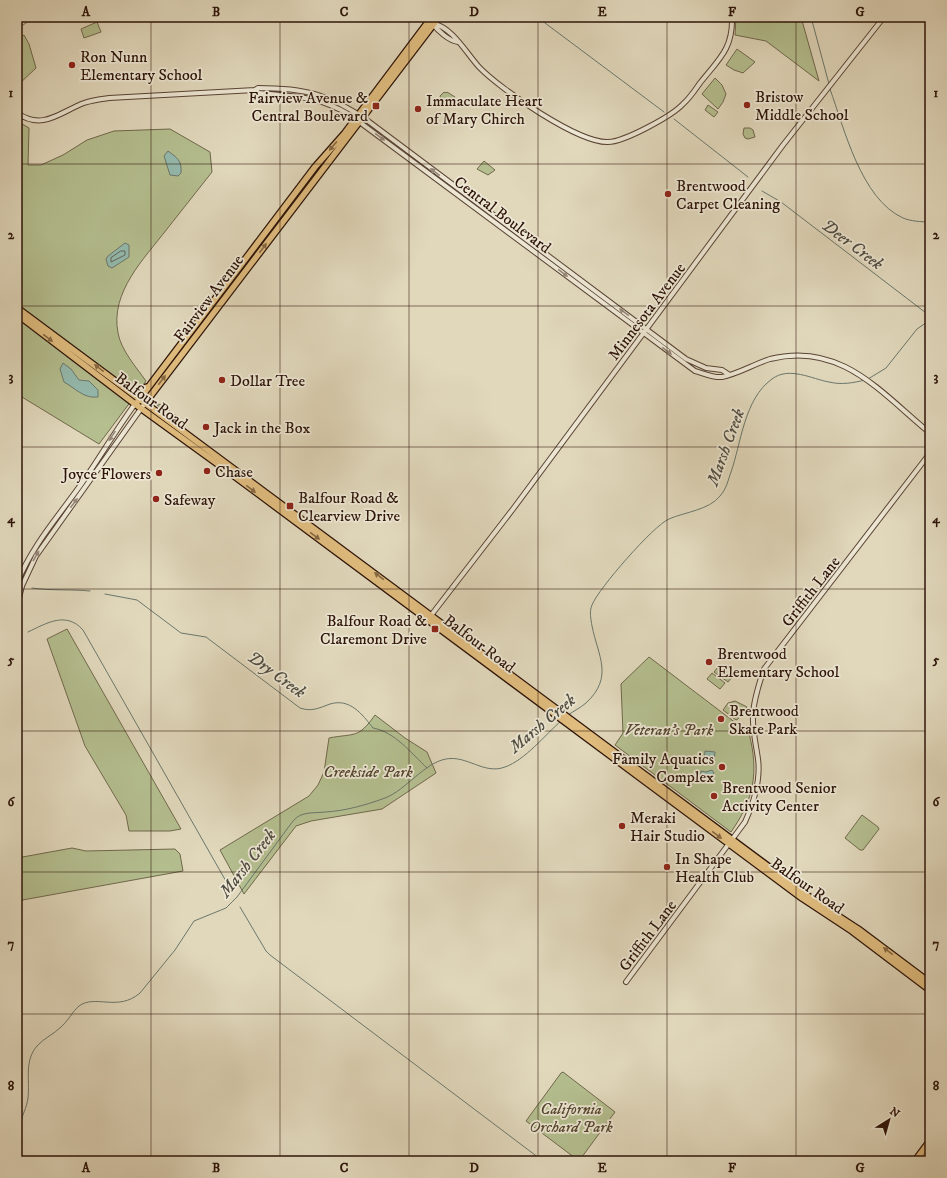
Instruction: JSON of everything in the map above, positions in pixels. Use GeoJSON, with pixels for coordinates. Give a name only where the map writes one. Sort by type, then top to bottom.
{"type":"FeatureCollection","features":[{"type":"Feature","properties":{"kind":"main road","name":"Fairview Avenue"},"geometry":{"type":"LineString","coordinates":[[145,403],[432,21],[439,17]]}},
{"type":"Feature","properties":{"kind":"main road","name":"Fairview Avenue"},"geometry":{"type":"LineString","coordinates":[[135,404],[315,167],[359,118]]}},
{"type":"Feature","properties":{"kind":"main road"},"geometry":{"type":"LineString","coordinates":[[219,306],[219,299],[223,287]]}},
{"type":"Feature","properties":{"kind":"main road","name":"Balfour Road"},"geometry":{"type":"LineString","coordinates":[[17,308],[560,715],[734,839],[812,899],[858,929],[930,983]]}},
{"type":"Feature","properties":{"kind":"main road","name":"Balfour Road"},"geometry":{"type":"LineString","coordinates":[[17,314],[135,404],[429,617]]}},
{"type":"Feature","properties":{"kind":"main road"},"geometry":{"type":"LineString","coordinates":[[180,357],[178,350],[191,333],[192,329]]}},
{"type":"Feature","properties":{"kind":"main road"},"geometry":{"type":"LineString","coordinates":[[121,385],[136,391],[149,386]]}},
{"type":"Feature","properties":{"kind":"main road","name":"Balfour Road"},"geometry":{"type":"LineString","coordinates":[[569,721],[730,844],[930,990]]}},
{"type":"Feature","properties":{"kind":"main road"},"geometry":{"type":"LineString","coordinates":[[915,1161],[930,1141]]}},
{"type":"Feature","properties":{"kind":"main road"},"geometry":{"type":"LineString","coordinates":[[922,1161],[930,1150]]}},
{"type":"Feature","properties":{"kind":"street"},"geometry":{"type":"LineString","coordinates":[[432,21],[456,38],[488,74],[551,120],[598,141],[605,142],[621,139],[645,128],[671,114],[684,103],[730,42],[732,17]]}},
{"type":"Feature","properties":{"kind":"street","name":"Minnesota Avenue"},"geometry":{"type":"LineString","coordinates":[[429,617],[486,545],[826,90],[884,17]]}},
{"type":"Feature","properties":{"kind":"street","name":"Central Boulevard"},"geometry":{"type":"LineString","coordinates":[[17,113],[25,119],[39,121],[52,118],[86,102],[109,98],[255,90],[258,88],[302,91],[331,99],[359,118],[686,359],[706,368],[722,370],[728,374]]}},
{"type":"Feature","properties":{"kind":"street","name":"Central Boulevard"},"geometry":{"type":"LineString","coordinates":[[359,118],[695,371],[722,377],[771,359],[808,355],[836,363],[860,376],[904,409],[930,433]]}},
{"type":"Feature","properties":{"kind":"street","name":"Fairview Avenue"},"geometry":{"type":"LineString","coordinates":[[17,606],[22,586],[36,556],[145,403]]}},
{"type":"Feature","properties":{"kind":"street","name":"Fairview Avenue"},"geometry":{"type":"LineString","coordinates":[[17,583],[34,548],[82,484],[114,432],[135,404]]}},
{"type":"Feature","properties":{"kind":"street","name":"Griffith Lane"},"geometry":{"type":"LineString","coordinates":[[626,982],[734,839],[745,822],[755,800],[758,766],[753,714],[756,694],[764,669],[930,453]]}},
{"type":"Feature","properties":{"kind":"green space"},"geometry":{"type":"Polygon","coordinates":[[[736,17],[801,17],[819,81],[766,41],[735,35],[736,17]]]}},
{"type":"Feature","properties":{"kind":"green space"},"geometry":{"type":"Polygon","coordinates":[[[97,22],[101,32],[84,38],[81,29],[97,22]]]}},
{"type":"Feature","properties":{"kind":"green space"},"geometry":{"type":"Polygon","coordinates":[[[24,35],[29,44],[36,68],[17,86],[17,39],[24,35]]]}},
{"type":"Feature","properties":{"kind":"green space"},"geometry":{"type":"Polygon","coordinates":[[[737,49],[755,62],[743,73],[726,65],[737,49]]]}},
{"type":"Feature","properties":{"kind":"green space"},"geometry":{"type":"Polygon","coordinates":[[[715,78],[722,85],[726,94],[718,109],[702,94],[715,78]]]}},
{"type":"Feature","properties":{"kind":"green space"},"geometry":{"type":"Polygon","coordinates":[[[444,92],[447,92],[455,97],[449,105],[443,106],[440,96],[444,92]]]}},
{"type":"Feature","properties":{"kind":"green space"},"geometry":{"type":"Polygon","coordinates":[[[708,105],[718,112],[714,117],[705,110],[708,105]]]}},
{"type":"Feature","properties":{"kind":"green space"},"geometry":{"type":"Polygon","coordinates":[[[17,121],[29,128],[28,165],[41,165],[63,155],[87,140],[114,131],[170,129],[210,152],[212,172],[139,264],[124,290],[119,304],[117,318],[118,333],[122,346],[146,381],[99,444],[17,394],[17,121]]]}},
{"type":"Feature","properties":{"kind":"green space"},"geometry":{"type":"Polygon","coordinates":[[[744,128],[750,128],[753,130],[755,137],[748,139],[745,138],[743,134],[744,128]]]}},
{"type":"Feature","properties":{"kind":"green space"},"geometry":{"type":"Polygon","coordinates":[[[484,161],[495,170],[488,175],[477,169],[484,161]]]}},
{"type":"Feature","properties":{"kind":"green space"},"geometry":{"type":"Polygon","coordinates":[[[158,404],[178,416],[180,422],[157,405],[158,404]]]}},
{"type":"Feature","properties":{"kind":"green space"},"geometry":{"type":"Polygon","coordinates":[[[67,629],[181,829],[170,831],[129,831],[126,815],[85,746],[47,639],[67,629]]]}},
{"type":"Feature","properties":{"kind":"green space","name":"Veteran's Park"},"geometry":{"type":"Polygon","coordinates":[[[649,657],[749,733],[754,761],[752,785],[745,808],[731,832],[615,745],[623,733],[621,684],[649,657]]]}},
{"type":"Feature","properties":{"kind":"green space"},"geometry":{"type":"Polygon","coordinates":[[[718,667],[732,677],[728,682],[714,672],[718,667]]]}},
{"type":"Feature","properties":{"kind":"green space"},"geometry":{"type":"Polygon","coordinates":[[[712,673],[725,683],[720,689],[707,679],[712,673]]]}},
{"type":"Feature","properties":{"kind":"green space"},"geometry":{"type":"Polygon","coordinates":[[[735,701],[747,707],[736,720],[723,710],[728,703],[735,701]]]}},
{"type":"Feature","properties":{"kind":"green space","name":"Creekside Park"},"geometry":{"type":"Polygon","coordinates":[[[375,715],[405,738],[427,752],[436,773],[382,809],[311,821],[296,826],[244,894],[220,850],[309,796],[318,785],[324,772],[329,738],[360,732],[375,715]]]}},
{"type":"Feature","properties":{"kind":"green space"},"geometry":{"type":"Polygon","coordinates":[[[862,815],[879,829],[863,850],[860,850],[845,838],[862,815]]]}},
{"type":"Feature","properties":{"kind":"green space"},"geometry":{"type":"Polygon","coordinates":[[[72,848],[86,851],[175,849],[180,854],[183,871],[17,901],[17,858],[72,848]]]}},
{"type":"Feature","properties":{"kind":"green space","name":"California Orchard Park"},"geometry":{"type":"Polygon","coordinates":[[[563,1072],[615,1112],[579,1161],[526,1121],[563,1072]]]}},
{"type":"Feature","properties":{"kind":"water"},"geometry":{"type":"Polygon","coordinates":[[[168,151],[180,162],[181,173],[178,176],[170,175],[164,156],[168,151]]]}},
{"type":"Feature","properties":{"kind":"water"},"geometry":{"type":"Polygon","coordinates":[[[125,243],[129,245],[129,257],[112,268],[108,266],[106,259],[108,256],[125,243]]]}},
{"type":"Feature","properties":{"kind":"water"},"geometry":{"type":"Polygon","coordinates":[[[63,363],[71,369],[79,380],[89,381],[98,390],[98,397],[84,395],[64,382],[60,369],[63,363]]]}},
{"type":"Feature","properties":{"kind":"water"},"geometry":{"type":"Polygon","coordinates":[[[17,371],[22,381],[17,392],[17,371]]]}},
{"type":"Feature","properties":{"kind":"water"},"geometry":{"type":"Polygon","coordinates":[[[705,751],[715,752],[714,763],[704,762],[705,751]]]}},
{"type":"Feature","properties":{"kind":"water"},"geometry":{"type":"Polygon","coordinates":[[[712,770],[714,773],[710,778],[706,779],[706,775],[704,775],[703,781],[700,781],[701,771],[706,772],[712,770]]]}},
{"type":"Feature","properties":{"kind":"waterway","name":"Deer Creek"},"geometry":{"type":"LineString","coordinates":[[17,29],[35,17]]}},
{"type":"Feature","properties":{"kind":"waterway","name":"Deer Creek"},"geometry":{"type":"LineString","coordinates":[[537,17],[664,112]]}},
{"type":"Feature","properties":{"kind":"waterway"},"geometry":{"type":"LineString","coordinates":[[811,17],[829,84]]}},
{"type":"Feature","properties":{"kind":"waterway"},"geometry":{"type":"LineString","coordinates":[[830,89],[856,161],[865,179],[876,195],[888,209],[903,218],[930,222]]}},
{"type":"Feature","properties":{"kind":"waterway","name":"Deer Creek"},"geometry":{"type":"LineString","coordinates":[[674,119],[748,177]]}},
{"type":"Feature","properties":{"kind":"waterway","name":"Deer Creek"},"geometry":{"type":"LineString","coordinates":[[762,191],[781,202],[930,316]]}},
{"type":"Feature","properties":{"kind":"waterway","name":"Marsh Creek"},"geometry":{"type":"LineString","coordinates":[[868,379],[886,368],[917,329],[930,320]]}},
{"type":"Feature","properties":{"kind":"waterway","name":"Marsh Creek"},"geometry":{"type":"LineString","coordinates":[[568,715],[586,703],[595,693],[600,684],[602,666],[590,616],[591,608],[596,597],[627,558],[651,533],[662,524],[669,519],[710,505],[720,496],[728,481],[749,410],[755,398],[763,388],[772,379],[779,375],[793,373],[834,383],[852,383],[865,380]]}},
{"type":"Feature","properties":{"kind":"waterway","name":"Dry Creek"},"geometry":{"type":"LineString","coordinates":[[32,588],[90,591]]}},
{"type":"Feature","properties":{"kind":"waterway","name":"Dry Creek"},"geometry":{"type":"LineString","coordinates":[[105,594],[137,600],[181,633],[206,637],[300,708],[312,710],[337,703],[344,703],[355,708],[373,728],[381,730],[396,738],[427,768]]}},
{"type":"Feature","properties":{"kind":"waterway"},"geometry":{"type":"LineString","coordinates":[[28,632],[56,620],[70,621],[77,624],[83,630],[231,890]]}},
{"type":"Feature","properties":{"kind":"waterway","name":"Marsh Creek"},"geometry":{"type":"LineString","coordinates":[[17,1157],[21,1146],[21,1122],[28,1098],[28,1071],[30,1058],[37,1046],[61,1027],[79,1006],[92,1002],[123,1001],[132,999],[140,993],[175,950],[194,921],[226,908],[237,897],[296,818],[307,813],[348,809],[385,798],[393,794],[430,766],[438,761],[446,759],[461,760],[490,769],[505,767],[520,759],[561,721]]}},
{"type":"Feature","properties":{"kind":"waterway"},"geometry":{"type":"LineString","coordinates":[[240,907],[266,951],[270,955],[543,1161]]}},
{"type":"Feature","properties":{"kind":"place","name":"Ron Nunn Elementary School"},"geometry":{"type":"Point","coordinates":[72,65]}},
{"type":"Feature","properties":{"kind":"place","name":"Bristow Middle School"},"geometry":{"type":"Point","coordinates":[747,105]}},
{"type":"Feature","properties":{"kind":"place","name":"Fairview Avenue & Central Boulevard"},"geometry":{"type":"Point","coordinates":[376,106]}},
{"type":"Feature","properties":{"kind":"place","name":"Immaculate Heart of Mary Chirch"},"geometry":{"type":"Point","coordinates":[418,109]}},
{"type":"Feature","properties":{"kind":"place","name":"Brentwood Carpet Cleaning"},"geometry":{"type":"Point","coordinates":[668,194]}},
{"type":"Feature","properties":{"kind":"place","name":"Dollar Tree"},"geometry":{"type":"Point","coordinates":[222,380]}},
{"type":"Feature","properties":{"kind":"place","name":"Jack in the Box"},"geometry":{"type":"Point","coordinates":[206,427]}},
{"type":"Feature","properties":{"kind":"place","name":"Chase"},"geometry":{"type":"Point","coordinates":[207,471]}},
{"type":"Feature","properties":{"kind":"place","name":"Joyce Flowers"},"geometry":{"type":"Point","coordinates":[159,473]}},
{"type":"Feature","properties":{"kind":"place","name":"Safeway"},"geometry":{"type":"Point","coordinates":[156,499]}},
{"type":"Feature","properties":{"kind":"place","name":"Balfour Road & Clearview Drive"},"geometry":{"type":"Point","coordinates":[290,506]}},
{"type":"Feature","properties":{"kind":"place","name":"Balfour Road & Claremont Drive"},"geometry":{"type":"Point","coordinates":[435,629]}},
{"type":"Feature","properties":{"kind":"place","name":"Brentwood Elementary School"},"geometry":{"type":"Point","coordinates":[709,662]}},
{"type":"Feature","properties":{"kind":"place","name":"Brentwood Skate Park"},"geometry":{"type":"Point","coordinates":[721,719]}},
{"type":"Feature","properties":{"kind":"place","name":"Family Aquatics Complex"},"geometry":{"type":"Point","coordinates":[722,767]}},
{"type":"Feature","properties":{"kind":"place","name":"Brentwood Senior Activity Center"},"geometry":{"type":"Point","coordinates":[714,796]}},
{"type":"Feature","properties":{"kind":"place","name":"Meraki Hair Studio"},"geometry":{"type":"Point","coordinates":[622,826]}},
{"type":"Feature","properties":{"kind":"place","name":"In Shape Health Club"},"geometry":{"type":"Point","coordinates":[667,867]}}]}
